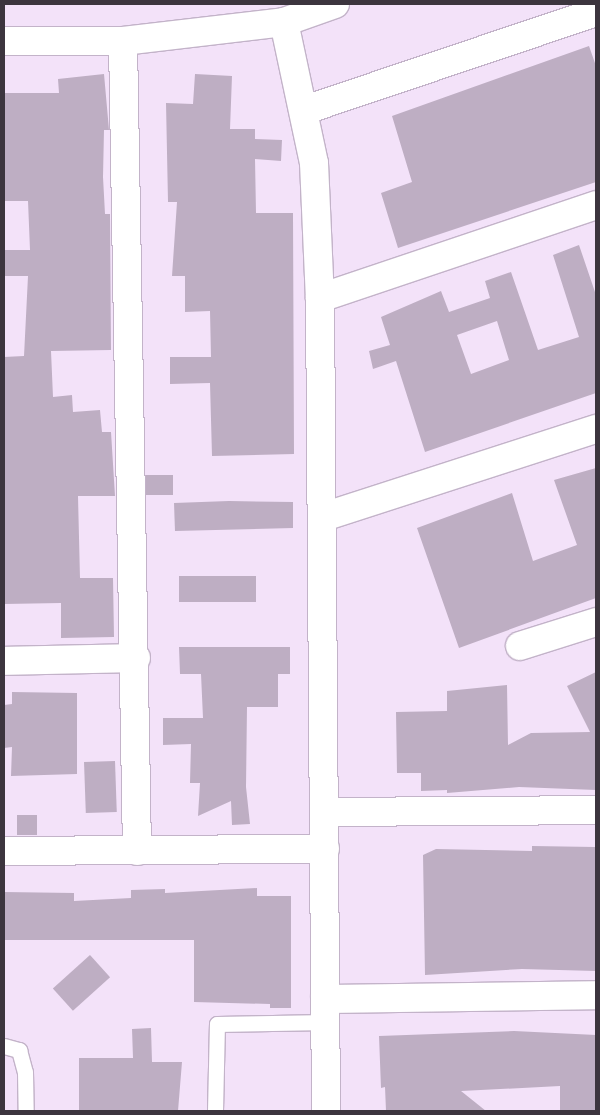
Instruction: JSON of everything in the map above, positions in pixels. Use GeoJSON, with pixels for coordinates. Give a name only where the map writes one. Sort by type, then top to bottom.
{"type":"FeatureCollection","features":[{"type":"Feature","properties":{"kind":"street"},"geometry":{"type":"LineString","coordinates":[[4,41],[123,41],[284,22],[336,4]]}},
{"type":"Feature","properties":{"kind":"street"},"geometry":{"type":"LineString","coordinates":[[305,110],[596,12]]}},
{"type":"Feature","properties":{"kind":"street"},"geometry":{"type":"LineString","coordinates":[[284,22],[305,110],[314,163],[320,298],[326,1111]]}},
{"type":"Feature","properties":{"kind":"street"},"geometry":{"type":"LineString","coordinates":[[123,41],[136,658],[137,851]]}},
{"type":"Feature","properties":{"kind":"street"},"geometry":{"type":"LineString","coordinates":[[320,298],[596,205]]}},
{"type":"Feature","properties":{"kind":"street"},"geometry":{"type":"LineString","coordinates":[[322,517],[596,429]]}},
{"type":"Feature","properties":{"kind":"street"},"geometry":{"type":"LineString","coordinates":[[520,646],[596,622]]}},
{"type":"Feature","properties":{"kind":"street"},"geometry":{"type":"LineString","coordinates":[[4,661],[136,658]]}},
{"type":"Feature","properties":{"kind":"street"},"geometry":{"type":"LineString","coordinates":[[325,812],[596,810]]}},
{"type":"Feature","properties":{"kind":"street"},"geometry":{"type":"LineString","coordinates":[[4,851],[325,849]]}},
{"type":"Feature","properties":{"kind":"street"},"geometry":{"type":"LineString","coordinates":[[326,1011],[596,996]]}},
{"type":"Feature","properties":{"kind":"lane"},"geometry":{"type":"LineString","coordinates":[[215,1111],[217,1024],[326,1011]]}},
{"type":"Feature","properties":{"kind":"lane"},"geometry":{"type":"LineString","coordinates":[[4,1046],[19,1050],[26,1072],[26,1111]]}},
{"type":"Feature","properties":{"kind":"building"},"geometry":{"type":"Polygon","coordinates":[[[589,46],[596,66],[596,182],[398,248],[381,193],[412,182],[392,116],[589,46]]]}},
{"type":"Feature","properties":{"kind":"building"},"geometry":{"type":"Polygon","coordinates":[[[104,74],[109,130],[104,130],[103,177],[105,214],[110,214],[111,350],[51,351],[53,397],[72,395],[73,412],[100,410],[102,432],[111,432],[115,496],[78,496],[80,578],[113,578],[114,637],[61,638],[61,603],[4,604],[4,357],[24,356],[28,276],[4,276],[4,250],[30,250],[28,201],[4,201],[4,93],[59,93],[58,79],[104,74]]]}},
{"type":"Feature","properties":{"kind":"building"},"geometry":{"type":"Polygon","coordinates":[[[195,74],[232,76],[230,129],[255,129],[255,139],[282,140],[281,161],[255,159],[256,213],[293,213],[294,454],[212,456],[210,383],[170,384],[170,357],[211,357],[210,311],[185,312],[185,276],[172,276],[177,202],[168,202],[166,103],[193,104],[195,74]]]}},
{"type":"Feature","properties":{"kind":"building"},"geometry":{"type":"Polygon","coordinates":[[[579,245],[596,295],[596,393],[425,452],[396,361],[373,369],[369,351],[390,345],[381,317],[441,291],[449,312],[490,298],[485,281],[511,272],[538,350],[579,337],[553,255],[579,245]],[[497,321],[457,335],[471,374],[509,360],[497,321]]]}},
{"type":"Feature","properties":{"kind":"building"},"geometry":{"type":"Polygon","coordinates":[[[596,468],[596,598],[459,648],[417,528],[512,493],[533,561],[577,545],[554,480],[596,468]]]}},
{"type":"Feature","properties":{"kind":"building"},"geometry":{"type":"Polygon","coordinates":[[[146,475],[173,475],[173,495],[146,495],[146,475]]]}},
{"type":"Feature","properties":{"kind":"building"},"geometry":{"type":"Polygon","coordinates":[[[229,501],[293,502],[293,528],[175,531],[174,503],[229,501]]]}},
{"type":"Feature","properties":{"kind":"building"},"geometry":{"type":"Polygon","coordinates":[[[179,576],[256,576],[256,602],[179,602],[179,576]]]}},
{"type":"Feature","properties":{"kind":"building"},"geometry":{"type":"Polygon","coordinates":[[[179,647],[290,647],[290,674],[278,674],[278,707],[247,707],[246,787],[250,824],[232,825],[231,801],[198,816],[200,783],[190,783],[191,744],[163,745],[163,718],[203,718],[201,674],[180,674],[179,647]]]}},
{"type":"Feature","properties":{"kind":"building"},"geometry":{"type":"Polygon","coordinates":[[[596,672],[596,790],[519,787],[447,793],[447,790],[421,791],[421,773],[397,773],[396,712],[447,711],[447,691],[507,685],[508,745],[531,733],[590,732],[567,686],[596,672]]]}},
{"type":"Feature","properties":{"kind":"building"},"geometry":{"type":"Polygon","coordinates":[[[12,692],[77,693],[77,774],[11,776],[12,747],[4,748],[4,705],[12,704],[12,692]]]}},
{"type":"Feature","properties":{"kind":"building"},"geometry":{"type":"Polygon","coordinates":[[[115,761],[117,812],[86,813],[84,762],[115,761]]]}},
{"type":"Feature","properties":{"kind":"building"},"geometry":{"type":"Polygon","coordinates":[[[17,815],[37,815],[37,835],[17,835],[17,815]]]}},
{"type":"Feature","properties":{"kind":"building"},"geometry":{"type":"Polygon","coordinates":[[[532,846],[595,847],[596,971],[522,969],[425,975],[423,855],[436,849],[532,851],[532,846]]]}},
{"type":"Feature","properties":{"kind":"building"},"geometry":{"type":"Polygon","coordinates":[[[257,888],[257,896],[291,896],[291,1008],[270,1008],[270,1004],[194,1002],[194,940],[4,940],[4,892],[74,893],[74,901],[131,898],[131,890],[165,889],[165,893],[257,888]]]}},
{"type":"Feature","properties":{"kind":"building"},"geometry":{"type":"Polygon","coordinates":[[[90,955],[110,977],[73,1011],[53,988],[90,955]]]}},
{"type":"Feature","properties":{"kind":"building"},"geometry":{"type":"Polygon","coordinates":[[[151,1028],[152,1062],[182,1062],[178,1111],[79,1111],[79,1058],[133,1058],[132,1029],[151,1028]]]}},
{"type":"Feature","properties":{"kind":"building"},"geometry":{"type":"Polygon","coordinates":[[[514,1031],[596,1035],[596,1111],[560,1111],[560,1086],[461,1091],[486,1111],[386,1111],[385,1087],[381,1088],[379,1036],[514,1031]]]}}]}
